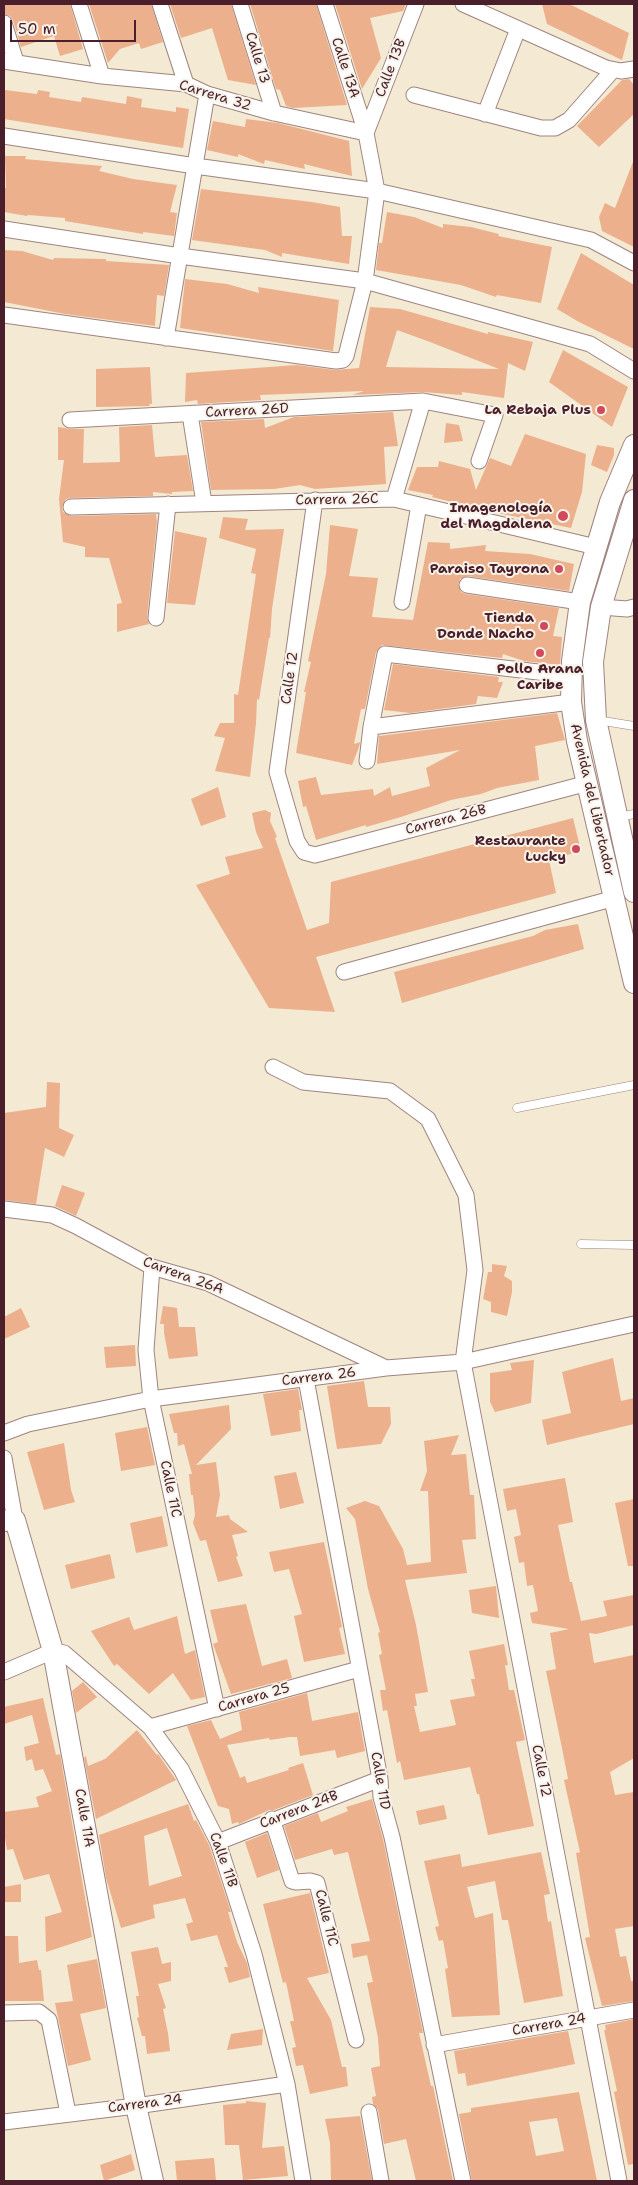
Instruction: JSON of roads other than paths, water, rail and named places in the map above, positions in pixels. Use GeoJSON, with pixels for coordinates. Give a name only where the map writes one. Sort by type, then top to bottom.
{"type":"FeatureCollection","features":[{"type":"Feature","properties":{"kind":"main road","name":"Avenida del Libertador"},"geometry":{"type":"LineString","coordinates":[[634,445],[610,502],[580,602],[572,676],[572,702],[577,741],[634,983]]}},
{"type":"Feature","properties":{"kind":"main road","name":"Avenida del Libertador"},"geometry":{"type":"LineString","coordinates":[[632,505],[601,607],[593,662],[596,720],[626,816],[634,892]]}},
{"type":"Feature","properties":{"kind":"main road","name":"Calle 11A"},"geometry":{"type":"LineString","coordinates":[[9,1520],[53,1651],[136,2106],[153,2181]]}},
{"type":"Feature","properties":{"kind":"street"},"geometry":{"type":"LineString","coordinates":[[79,4],[102,76]]}},
{"type":"Feature","properties":{"kind":"street"},"geometry":{"type":"LineString","coordinates":[[160,4],[186,84]]}},
{"type":"Feature","properties":{"kind":"street","name":"Calle 13"},"geometry":{"type":"LineString","coordinates":[[240,4],[274,113]]}},
{"type":"Feature","properties":{"kind":"street","name":"Calle 13A"},"geometry":{"type":"LineString","coordinates":[[166,338],[336,361],[343,360],[346,356],[365,281],[376,191],[366,133],[324,4]]}},
{"type":"Feature","properties":{"kind":"street","name":"Calle 13B"},"geometry":{"type":"LineString","coordinates":[[366,133],[416,4]]}},
{"type":"Feature","properties":{"kind":"street"},"geometry":{"type":"LineString","coordinates":[[463,4],[614,70],[634,69]]}},
{"type":"Feature","properties":{"kind":"street"},"geometry":{"type":"LineString","coordinates":[[4,23],[10,62]]}},
{"type":"Feature","properties":{"kind":"street"},"geometry":{"type":"LineString","coordinates":[[485,114],[518,29]]}},
{"type":"Feature","properties":{"kind":"street","name":"Carrera 32"},"geometry":{"type":"LineString","coordinates":[[10,62],[102,76],[186,84],[208,94],[274,113],[366,133]]}},
{"type":"Feature","properties":{"kind":"street"},"geometry":{"type":"LineString","coordinates":[[414,95],[541,128],[555,128],[569,120],[614,70]]}},
{"type":"Feature","properties":{"kind":"street"},"geometry":{"type":"LineString","coordinates":[[4,315],[166,338],[208,94]]}},
{"type":"Feature","properties":{"kind":"street"},"geometry":{"type":"LineString","coordinates":[[4,136],[195,166],[376,191],[591,240],[634,263]]}},
{"type":"Feature","properties":{"kind":"street"},"geometry":{"type":"LineString","coordinates":[[4,229],[180,256],[365,281],[590,344],[634,371]]}},
{"type":"Feature","properties":{"kind":"street"},"geometry":{"type":"LineString","coordinates":[[394,499],[423,401]]}},
{"type":"Feature","properties":{"kind":"street","name":"Carrera 26D"},"geometry":{"type":"LineString","coordinates":[[70,420],[423,401],[495,415],[480,461]]}},
{"type":"Feature","properties":{"kind":"street"},"geometry":{"type":"LineString","coordinates":[[190,414],[204,503]]}},
{"type":"Feature","properties":{"kind":"street","name":"Carrera 26C"},"geometry":{"type":"LineString","coordinates":[[71,506],[394,499],[596,547]]}},
{"type":"Feature","properties":{"kind":"street","name":"Calle 12"},"geometry":{"type":"LineString","coordinates":[[304,852],[297,841],[277,772],[315,500]]}},
{"type":"Feature","properties":{"kind":"street"},"geometry":{"type":"LineString","coordinates":[[156,618],[168,504]]}},
{"type":"Feature","properties":{"kind":"street"},"geometry":{"type":"LineString","coordinates":[[402,602],[419,505]]}},
{"type":"Feature","properties":{"kind":"street"},"geometry":{"type":"LineString","coordinates":[[467,585],[580,602]]}},
{"type":"Feature","properties":{"kind":"street"},"geometry":{"type":"LineString","coordinates":[[601,607],[627,609],[634,607]]}},
{"type":"Feature","properties":{"kind":"street"},"geometry":{"type":"LineString","coordinates":[[367,761],[371,727],[385,654],[572,676]]}},
{"type":"Feature","properties":{"kind":"street"},"geometry":{"type":"LineString","coordinates":[[371,727],[572,702]]}},
{"type":"Feature","properties":{"kind":"street","name":"Carrera 26B"},"geometry":{"type":"LineString","coordinates":[[304,852],[316,855],[588,783]]}},
{"type":"Feature","properties":{"kind":"street"},"geometry":{"type":"LineString","coordinates":[[344,972],[614,898]]}},
{"type":"Feature","properties":{"kind":"street","name":"Calle 12"},"geometry":{"type":"LineString","coordinates":[[273,1067],[303,1082],[390,1091],[428,1119],[466,1195],[475,1270],[463,1362],[619,2181]]}},
{"type":"Feature","properties":{"kind":"street","name":"Carrera 26A"},"geometry":{"type":"LineString","coordinates":[[4,1209],[52,1215],[152,1267],[208,1283],[386,1368]]}},
{"type":"Feature","properties":{"kind":"street","name":"Calle 11C"},"geometry":{"type":"LineString","coordinates":[[152,1267],[146,1350],[151,1398],[217,1709]]}},
{"type":"Feature","properties":{"kind":"street","name":"Carrera 26"},"geometry":{"type":"LineString","coordinates":[[4,1433],[28,1424],[151,1398],[386,1368],[463,1362],[634,1324]]}},
{"type":"Feature","properties":{"kind":"street","name":"Calle 11D"},"geometry":{"type":"LineString","coordinates":[[306,1379],[380,1779],[381,1797],[392,1836],[463,2181]]}},
{"type":"Feature","properties":{"kind":"street","name":"Calle 11A"},"geometry":{"type":"LineString","coordinates":[[4,1458],[9,1520]]}},
{"type":"Feature","properties":{"kind":"street"},"geometry":{"type":"LineString","coordinates":[[4,1672],[53,1651]]}},
{"type":"Feature","properties":{"kind":"street","name":"Calle 11B"},"geometry":{"type":"LineString","coordinates":[[53,1651],[64,1653],[150,1727],[181,1769],[218,1842],[254,1954],[287,2084],[303,2181]]}},
{"type":"Feature","properties":{"kind":"street","name":"Carrera 25"},"geometry":{"type":"LineString","coordinates":[[150,1727],[359,1669]]}},
{"type":"Feature","properties":{"kind":"street","name":"Carrera 24B"},"geometry":{"type":"LineString","coordinates":[[218,1842],[272,1819],[380,1779]]}},
{"type":"Feature","properties":{"kind":"street","name":"Calle 11C"},"geometry":{"type":"LineString","coordinates":[[272,1819],[292,1880],[296,1882],[310,1880],[317,1883],[356,2040]]}},
{"type":"Feature","properties":{"kind":"street","name":"Carrera 24"},"geometry":{"type":"LineString","coordinates":[[434,2045],[634,2010]]}},
{"type":"Feature","properties":{"kind":"street"},"geometry":{"type":"LineString","coordinates":[[4,2013],[39,2012],[49,2020],[68,2113]]}},
{"type":"Feature","properties":{"kind":"street","name":"Carrera 24"},"geometry":{"type":"LineString","coordinates":[[4,2122],[136,2106],[287,2084]]}},
{"type":"Feature","properties":{"kind":"street"},"geometry":{"type":"LineString","coordinates":[[369,2112],[381,2181]]}},
{"type":"Feature","properties":{"kind":"lane"},"geometry":{"type":"LineString","coordinates":[[596,720],[634,726]]}},
{"type":"Feature","properties":{"kind":"lane"},"geometry":{"type":"LineString","coordinates":[[518,1108],[634,1085]]}},
{"type":"Feature","properties":{"kind":"lane"},"geometry":{"type":"LineString","coordinates":[[581,1244],[634,1245]]}},
{"type":"Feature","properties":{"kind":"place","name":"La Rebaja Plus"},"geometry":{"type":"Point","coordinates":[601,410]}},
{"type":"Feature","properties":{"kind":"place","name":"Imagenología del Magdalena"},"geometry":{"type":"Point","coordinates":[563,516]}},
{"type":"Feature","properties":{"kind":"place","name":"Paraiso Tayrona"},"geometry":{"type":"Point","coordinates":[559,569]}},
{"type":"Feature","properties":{"kind":"place","name":"Tienda Donde Nacho"},"geometry":{"type":"Point","coordinates":[544,626]}},
{"type":"Feature","properties":{"kind":"place","name":"Pollo Arana Caribe"},"geometry":{"type":"Point","coordinates":[540,653]}},
{"type":"Feature","properties":{"kind":"place","name":"Restaurante Lucky"},"geometry":{"type":"Point","coordinates":[576,849]}}]}
